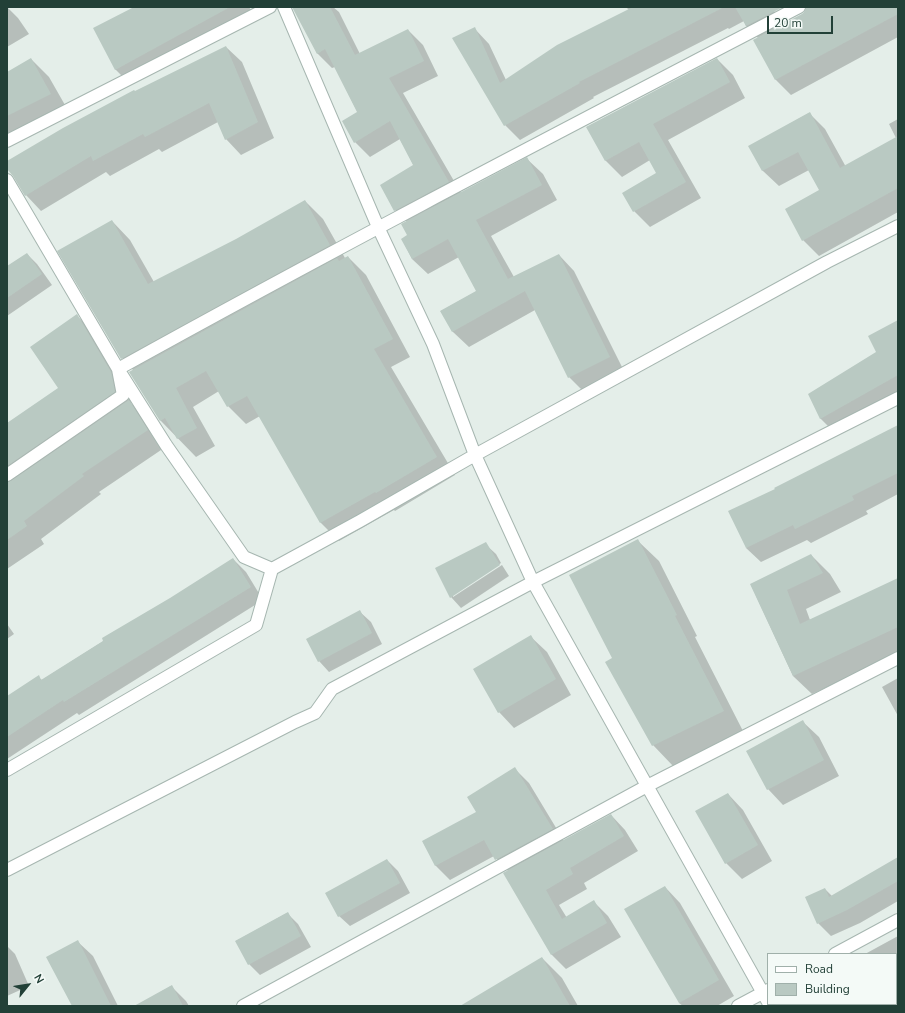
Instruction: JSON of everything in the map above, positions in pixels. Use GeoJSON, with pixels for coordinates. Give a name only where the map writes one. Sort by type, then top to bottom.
{"type":"FeatureCollection","features":[{"type":"Feature","properties":{"kind":"street"},"geometry":{"type":"LineString","coordinates":[[7,141],[270,7]]}},
{"type":"Feature","properties":{"kind":"street"},"geometry":{"type":"LineString","coordinates":[[284,7],[378,228],[433,344],[475,455],[533,582],[767,997]]}},
{"type":"Feature","properties":{"kind":"street"},"geometry":{"type":"LineString","coordinates":[[118,369],[378,228],[799,7]]}},
{"type":"Feature","properties":{"kind":"street"},"geometry":{"type":"LineString","coordinates":[[7,180],[118,369],[166,445],[244,557],[272,569]]}},
{"type":"Feature","properties":{"kind":"street"},"geometry":{"type":"LineString","coordinates":[[7,770],[256,625],[272,569],[360,521],[475,455],[827,262],[898,226]]}},
{"type":"Feature","properties":{"kind":"street"},"geometry":{"type":"LineString","coordinates":[[7,475],[122,395],[118,369]]}},
{"type":"Feature","properties":{"kind":"street"},"geometry":{"type":"LineString","coordinates":[[7,870],[315,713],[332,689],[533,582],[898,398]]}},
{"type":"Feature","properties":{"kind":"street"},"geometry":{"type":"LineString","coordinates":[[243,1006],[647,786],[898,658]]}},
{"type":"Feature","properties":{"kind":"street"},"geometry":{"type":"LineString","coordinates":[[837,953],[898,920]]}},
{"type":"Feature","properties":{"kind":"street"},"geometry":{"type":"LineString","coordinates":[[738,1006],[767,999]]}},
{"type":"Feature","properties":{"kind":"building"},"geometry":{"type":"Polygon","coordinates":[[[134,7],[230,7],[115,70],[93,28],[134,7]]]}},
{"type":"Feature","properties":{"kind":"building"},"geometry":{"type":"Polygon","coordinates":[[[292,7],[330,7],[355,55],[408,29],[424,61],[389,78],[449,182],[394,211],[380,185],[413,165],[390,121],[354,143],[342,121],[357,112],[325,49],[317,54],[292,7]]]}},
{"type":"Feature","properties":{"kind":"building"},"geometry":{"type":"Polygon","coordinates":[[[633,7],[724,7],[579,82],[580,83],[504,126],[452,38],[475,27],[500,83],[557,45],[633,7]]]}},
{"type":"Feature","properties":{"kind":"building"},"geometry":{"type":"Polygon","coordinates":[[[735,7],[783,7],[746,26],[735,7]]]}},
{"type":"Feature","properties":{"kind":"building"},"geometry":{"type":"Polygon","coordinates":[[[806,7],[898,7],[898,14],[775,80],[753,40],[802,14],[806,7]]]}},
{"type":"Feature","properties":{"kind":"building"},"geometry":{"type":"Polygon","coordinates":[[[226,46],[258,122],[225,140],[209,103],[145,137],[143,134],[93,161],[91,156],[25,196],[7,169],[7,161],[63,128],[134,90],[135,91],[226,46]]]}},
{"type":"Feature","properties":{"kind":"building"},"geometry":{"type":"Polygon","coordinates":[[[31,58],[51,94],[7,116],[7,72],[31,58]]]}},
{"type":"Feature","properties":{"kind":"building"},"geometry":{"type":"Polygon","coordinates":[[[717,58],[730,82],[653,124],[686,182],[633,212],[622,193],[656,173],[639,142],[605,161],[586,127],[717,58]]]}},
{"type":"Feature","properties":{"kind":"building"},"geometry":{"type":"Polygon","coordinates":[[[810,112],[840,168],[898,136],[898,188],[802,241],[785,209],[819,190],[798,152],[762,171],[748,146],[810,112]]]}},
{"type":"Feature","properties":{"kind":"building"},"geometry":{"type":"Polygon","coordinates":[[[527,157],[542,185],[476,220],[508,279],[559,254],[610,357],[568,378],[525,291],[452,332],[440,311],[476,291],[448,239],[412,259],[401,239],[407,235],[401,224],[527,157]]]}},
{"type":"Feature","properties":{"kind":"building"},"geometry":{"type":"Polygon","coordinates":[[[305,200],[330,245],[121,359],[57,251],[112,220],[148,284],[236,239],[305,200]]]}},
{"type":"Feature","properties":{"kind":"building"},"geometry":{"type":"Polygon","coordinates":[[[27,253],[42,274],[7,298],[7,266],[27,253]]]}},
{"type":"Feature","properties":{"kind":"building"},"geometry":{"type":"Polygon","coordinates":[[[348,256],[393,339],[374,349],[437,457],[376,493],[375,492],[320,523],[247,396],[227,407],[206,371],[176,388],[197,428],[177,439],[165,418],[160,421],[129,372],[337,258],[339,261],[348,256]]]}},
{"type":"Feature","properties":{"kind":"building"},"geometry":{"type":"Polygon","coordinates":[[[77,314],[111,372],[115,392],[7,466],[7,423],[58,388],[30,347],[77,314]]]}},
{"type":"Feature","properties":{"kind":"building"},"geometry":{"type":"Polygon","coordinates":[[[898,320],[898,375],[820,419],[808,394],[876,352],[868,336],[898,320]]]}},
{"type":"Feature","properties":{"kind":"building"},"geometry":{"type":"Polygon","coordinates":[[[129,400],[148,430],[82,474],[84,476],[24,521],[27,526],[7,540],[7,482],[11,481],[129,400]]]}},
{"type":"Feature","properties":{"kind":"building"},"geometry":{"type":"Polygon","coordinates":[[[898,425],[898,473],[852,496],[854,500],[795,529],[793,525],[746,548],[728,511],[775,489],[774,488],[898,425]]]}},
{"type":"Feature","properties":{"kind":"building"},"geometry":{"type":"Polygon","coordinates":[[[638,539],[677,615],[675,616],[724,711],[652,746],[605,662],[612,658],[569,575],[638,539]]]}},
{"type":"Feature","properties":{"kind":"building"},"geometry":{"type":"Polygon","coordinates":[[[486,542],[500,565],[450,598],[435,568],[486,542]]]}},
{"type":"Feature","properties":{"kind":"building"},"geometry":{"type":"Polygon","coordinates":[[[811,554],[823,573],[787,590],[800,624],[898,578],[898,627],[793,676],[750,584],[811,554]]]}},
{"type":"Feature","properties":{"kind":"building"},"geometry":{"type":"Polygon","coordinates":[[[233,558],[251,587],[64,702],[63,700],[7,737],[7,696],[39,675],[41,680],[103,641],[102,638],[170,598],[233,558]]]}},
{"type":"Feature","properties":{"kind":"building"},"geometry":{"type":"Polygon","coordinates":[[[360,610],[372,633],[318,662],[306,639],[360,610]]]}},
{"type":"Feature","properties":{"kind":"building"},"geometry":{"type":"Polygon","coordinates":[[[531,635],[556,679],[498,713],[473,669],[531,635]]]}},
{"type":"Feature","properties":{"kind":"building"},"geometry":{"type":"Polygon","coordinates":[[[803,720],[824,760],[767,790],[746,751],[803,720]]]}},
{"type":"Feature","properties":{"kind":"building"},"geometry":{"type":"Polygon","coordinates":[[[515,767],[553,829],[495,860],[484,840],[435,866],[422,841],[476,812],[467,797],[515,767]]]}},
{"type":"Feature","properties":{"kind":"building"},"geometry":{"type":"Polygon","coordinates":[[[728,793],[758,845],[725,864],[695,811],[728,793]]]}},
{"type":"Feature","properties":{"kind":"building"},"geometry":{"type":"Polygon","coordinates":[[[611,814],[624,836],[570,868],[573,874],[546,890],[562,919],[594,900],[607,923],[551,955],[503,873],[611,814]]]}},
{"type":"Feature","properties":{"kind":"building"},"geometry":{"type":"Polygon","coordinates":[[[898,857],[898,881],[847,910],[817,924],[805,897],[825,888],[829,897],[898,857]]]}},
{"type":"Feature","properties":{"kind":"building"},"geometry":{"type":"Polygon","coordinates":[[[387,859],[400,883],[338,917],[325,893],[387,859]]]}},
{"type":"Feature","properties":{"kind":"building"},"geometry":{"type":"Polygon","coordinates":[[[665,886],[719,980],[679,1003],[624,909],[665,886]]]}},
{"type":"Feature","properties":{"kind":"building"},"geometry":{"type":"Polygon","coordinates":[[[288,912],[301,936],[248,965],[235,941],[288,912]]]}},
{"type":"Feature","properties":{"kind":"building"},"geometry":{"type":"Polygon","coordinates":[[[78,940],[111,1006],[72,1006],[46,957],[78,940]]]}},
{"type":"Feature","properties":{"kind":"building"},"geometry":{"type":"Polygon","coordinates":[[[542,957],[570,1006],[460,1006],[542,957]]]}},
{"type":"Feature","properties":{"kind":"building"},"geometry":{"type":"Polygon","coordinates":[[[172,985],[183,1006],[134,1006],[172,985]]]}}]}
